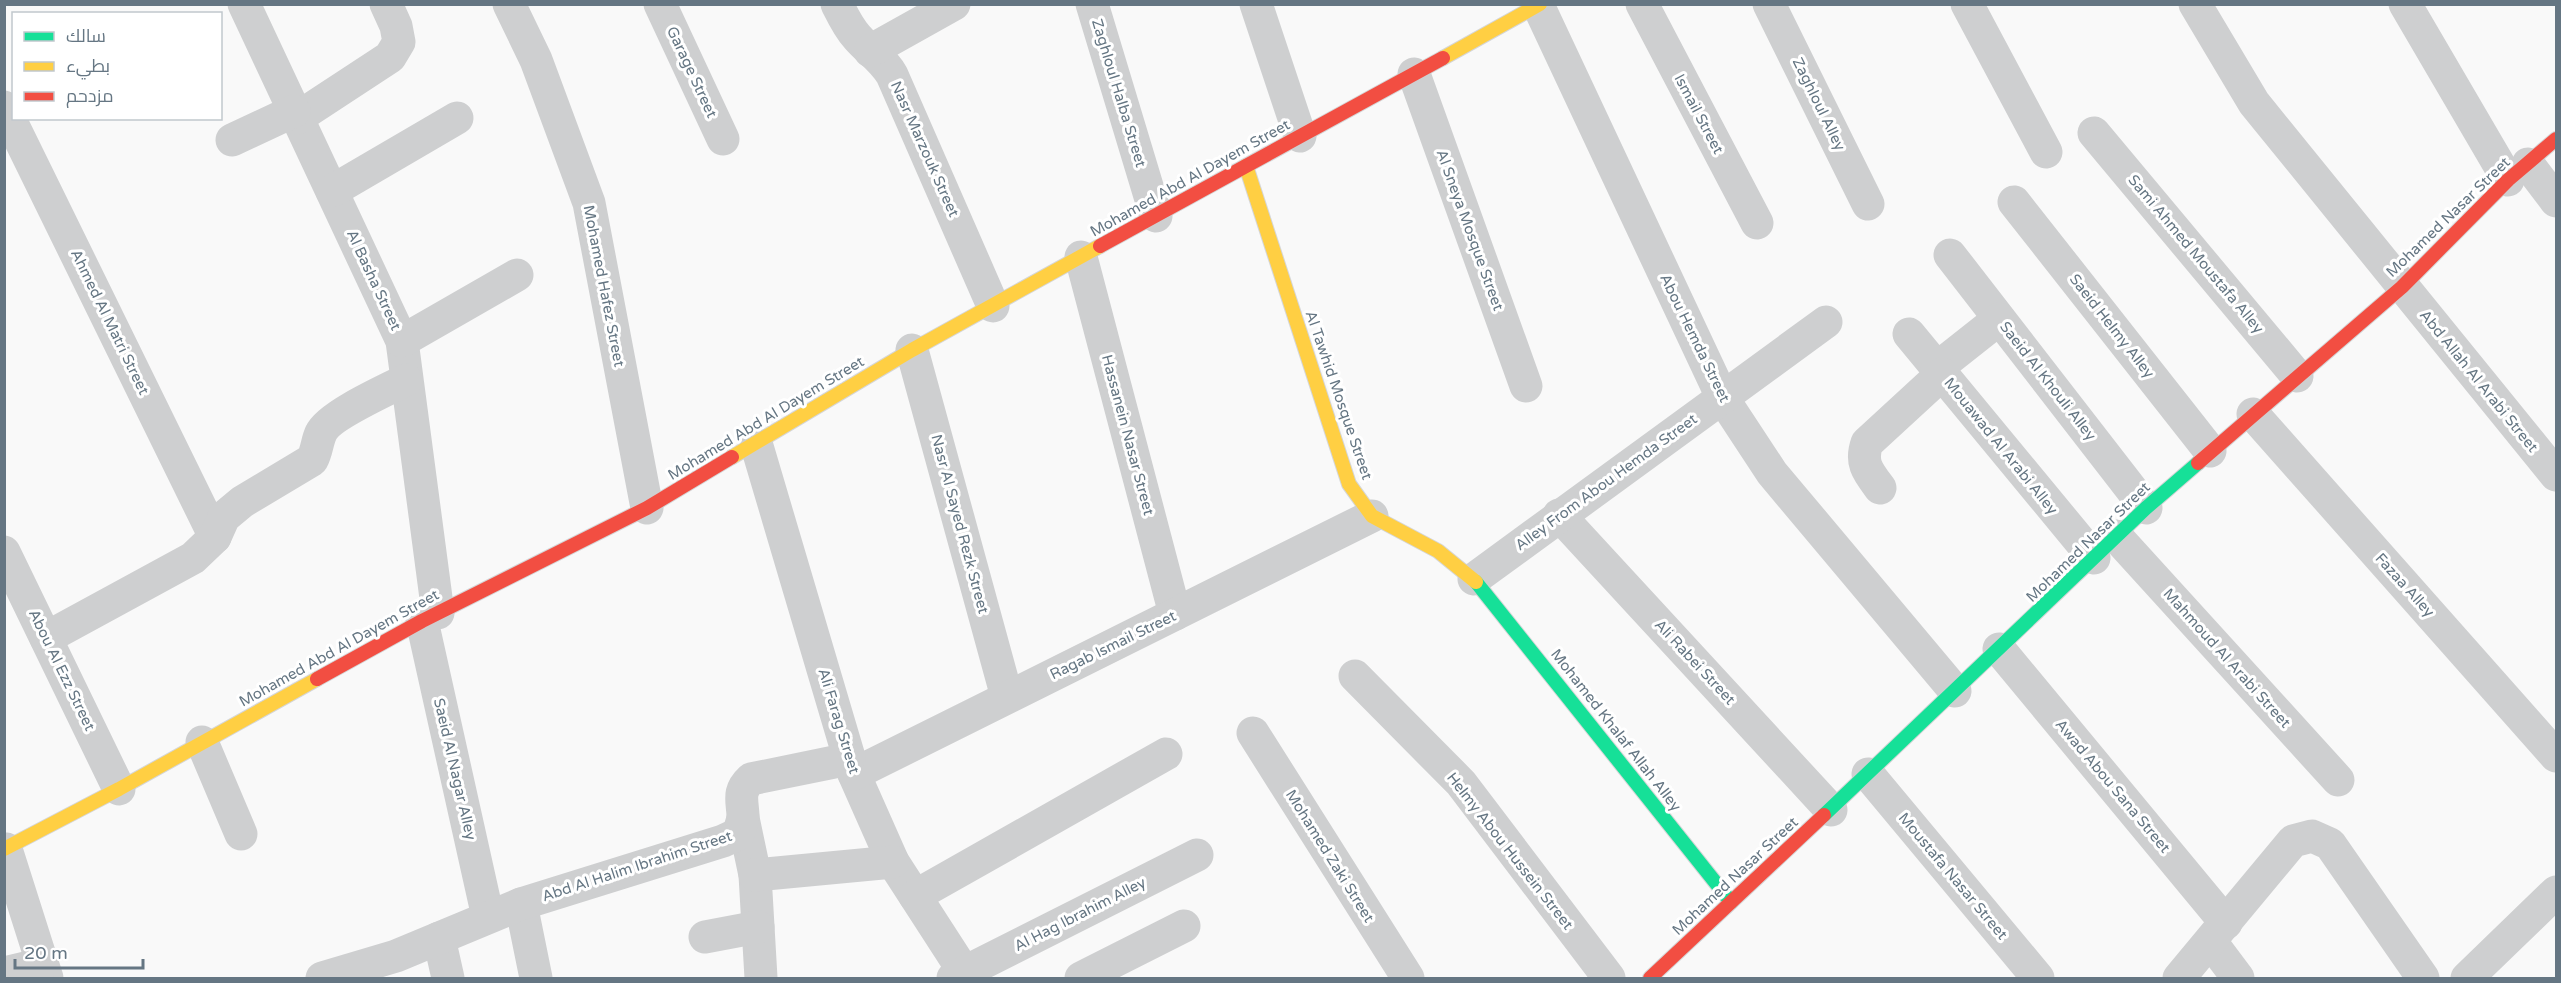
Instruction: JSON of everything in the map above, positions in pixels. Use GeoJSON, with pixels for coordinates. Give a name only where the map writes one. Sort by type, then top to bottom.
{"type":"FeatureCollection","features":[{"type":"Feature","properties":{"kind":"street","name":"Al Basha Street"},"geometry":{"type":"LineString","coordinates":[[244,4],[402,341],[430,617]]}},
{"type":"Feature","properties":{"kind":"street"},"geometry":{"type":"LineString","coordinates":[[232,140],[296,114],[390,57],[399,42],[396,26],[386,4]]}},
{"type":"Feature","properties":{"kind":"street","name":"Mohamed Hafez Street"},"geometry":{"type":"LineString","coordinates":[[509,4],[536,60],[589,203],[647,508]]}},
{"type":"Feature","properties":{"kind":"street","name":"Garage Street"},"geometry":{"type":"LineString","coordinates":[[660,4],[723,139]]}},
{"type":"Feature","properties":{"kind":"street","name":"Nasr Marzouk Street"},"geometry":{"type":"LineString","coordinates":[[837,4],[846,24],[870,51],[884,60],[892,75],[993,306]]}},
{"type":"Feature","properties":{"kind":"street","name":"Zaghloul Halba Street"},"geometry":{"type":"LineString","coordinates":[[1092,4],[1156,216]]}},
{"type":"Feature","properties":{"kind":"street"},"geometry":{"type":"LineString","coordinates":[[1256,4],[1300,136]]}},
{"type":"Feature","properties":{"kind":"street","name":"Ismail Street"},"geometry":{"type":"LineString","coordinates":[[1642,4],[1757,223]]}},
{"type":"Feature","properties":{"kind":"street","name":"Zaghloul Alley"},"geometry":{"type":"LineString","coordinates":[[1769,4],[1868,204]]}},
{"type":"Feature","properties":{"kind":"street"},"geometry":{"type":"LineString","coordinates":[[1967,4],[2046,152]]}},
{"type":"Feature","properties":{"kind":"street","name":"Abd Allah Al Arabi Street"},"geometry":{"type":"LineString","coordinates":[[2195,4],[2254,103],[2556,475]]}},
{"type":"Feature","properties":{"kind":"street"},"geometry":{"type":"LineString","coordinates":[[2404,4],[2518,172],[2556,201]]}},
{"type":"Feature","properties":{"kind":"street","name":"Mohamed Abd Al Dayem Street"},"geometry":{"type":"LineString","coordinates":[[5,849],[430,617],[647,508],[912,350],[1539,5]]}},
{"type":"Feature","properties":{"kind":"street","name":"Abou Hemda Street"},"geometry":{"type":"LineString","coordinates":[[1539,5],[1722,397],[1772,473],[1955,691]]}},
{"type":"Feature","properties":{"kind":"street"},"geometry":{"type":"LineString","coordinates":[[870,51],[937,9]]}},
{"type":"Feature","properties":{"kind":"street","name":"Al Sneya Mosque Street"},"geometry":{"type":"LineString","coordinates":[[1414,74],[1526,386]]}},
{"type":"Feature","properties":{"kind":"street","name":"Ahmed Al Matri Street"},"geometry":{"type":"LineString","coordinates":[[4,107],[215,537]]}},
{"type":"Feature","properties":{"kind":"street"},"geometry":{"type":"LineString","coordinates":[[332,191],[457,118]]}},
{"type":"Feature","properties":{"kind":"street","name":"Sami Ahmed Moustafa Alley"},"geometry":{"type":"LineString","coordinates":[[2094,133],[2297,376]]}},
{"type":"Feature","properties":{"kind":"street","name":"Mohamed Nasar Street"},"geometry":{"type":"LineString","coordinates":[[1650,978],[1831,810],[2146,508],[2402,287],[2518,172],[2556,140]]}},
{"type":"Feature","properties":{"kind":"street","name":"Al Tawhid Mosque Street"},"geometry":{"type":"LineString","coordinates":[[1246,166],[1349,484],[1372,516],[1438,551],[1474,579]]}},
{"type":"Feature","properties":{"kind":"street","name":"Saeid Helmy Alley"},"geometry":{"type":"LineString","coordinates":[[2014,202],[2210,451]]}},
{"type":"Feature","properties":{"kind":"street","name":"Saeid Al Khouli Alley"},"geometry":{"type":"LineString","coordinates":[[1950,255],[2146,508]]}},
{"type":"Feature","properties":{"kind":"street","name":"Hassanein Nasar Street"},"geometry":{"type":"LineString","coordinates":[[1081,257],[1175,614]]}},
{"type":"Feature","properties":{"kind":"street"},"geometry":{"type":"LineString","coordinates":[[402,341],[518,275]]}},
{"type":"Feature","properties":{"kind":"street"},"geometry":{"type":"LineString","coordinates":[[1880,488],[1866,469],[1863,456],[1867,443],[1940,371],[2000,319]]}},
{"type":"Feature","properties":{"kind":"street","name":"Alley From Abou Hemda Street"},"geometry":{"type":"LineString","coordinates":[[1474,579],[1826,322]]}},
{"type":"Feature","properties":{"kind":"street","name":"Mouawad Al Arabi Alley"},"geometry":{"type":"LineString","coordinates":[[1909,334],[1940,371],[2105,547]]}},
{"type":"Feature","properties":{"kind":"street","name":"Nasr Al Sayed Rezk Street"},"geometry":{"type":"LineString","coordinates":[[912,350],[1007,697]]}},
{"type":"Feature","properties":{"kind":"street"},"geometry":{"type":"LineString","coordinates":[[46,638],[193,558],[215,537],[224,517],[242,502],[312,460],[318,448],[321,431],[333,419],[406,380]]}},
{"type":"Feature","properties":{"kind":"street","name":"Fazaa Alley"},"geometry":{"type":"LineString","coordinates":[[2253,414],[2556,756]]}},
{"type":"Feature","properties":{"kind":"street","name":"Ali Farag Street"},"geometry":{"type":"LineString","coordinates":[[756,443],[851,766],[893,862],[962,977]]}},
{"type":"Feature","properties":{"kind":"street","name":"Ali Rabei Street"},"geometry":{"type":"LineString","coordinates":[[1559,515],[1831,810]]}},
{"type":"Feature","properties":{"kind":"street","name":"Ragab Ismail Street"},"geometry":{"type":"LineString","coordinates":[[851,766],[1007,697],[1372,516]]}},
{"type":"Feature","properties":{"kind":"street","name":"Mahmoud Al Arabi Street"},"geometry":{"type":"LineString","coordinates":[[2105,547],[2338,780]]}},
{"type":"Feature","properties":{"kind":"street","name":"Abou Al Ezz Street"},"geometry":{"type":"LineString","coordinates":[[4,552],[118,789]]}},
{"type":"Feature","properties":{"kind":"street","name":"Mohamed Khalaf Allah Alley"},"geometry":{"type":"LineString","coordinates":[[1474,579],[1731,902]]}},
{"type":"Feature","properties":{"kind":"street","name":"Saeid Al Nagar Alley"},"geometry":{"type":"LineString","coordinates":[[430,617],[488,917]]}},
{"type":"Feature","properties":{"kind":"street","name":"Awad Abou Sana Street"},"geometry":{"type":"LineString","coordinates":[[2000,649],[2218,933],[2238,978]]}},
{"type":"Feature","properties":{"kind":"street","name":"Helmy Abou Hussein Street"},"geometry":{"type":"LineString","coordinates":[[1355,676],[1461,783],[1609,978]]}},
{"type":"Feature","properties":{"kind":"street","name":"Mohamed Zaki Street"},"geometry":{"type":"LineString","coordinates":[[1253,733],[1408,978]]}},
{"type":"Feature","properties":{"kind":"street"},"geometry":{"type":"LineString","coordinates":[[202,742],[241,834]]}},
{"type":"Feature","properties":{"kind":"street"},"geometry":{"type":"LineString","coordinates":[[915,896],[1166,754]]}},
{"type":"Feature","properties":{"kind":"street","name":"Abd Al Halim Ibrahim Street"},"geometry":{"type":"LineString","coordinates":[[322,978],[398,967],[439,938],[521,904],[723,841],[738,834],[743,818],[740,799],[742,787],[752,779],[851,766]]}},
{"type":"Feature","properties":{"kind":"street","name":"Moustafa Nasar Street"},"geometry":{"type":"LineString","coordinates":[[1868,774],[2038,978]]}},
{"type":"Feature","properties":{"kind":"street"},"geometry":{"type":"LineString","coordinates":[[743,818],[755,876],[760,978]]}},
{"type":"Feature","properties":{"kind":"street"},"geometry":{"type":"LineString","coordinates":[[2179,978],[2292,842],[2312,836],[2330,844],[2423,978]]}},
{"type":"Feature","properties":{"kind":"street"},"geometry":{"type":"LineString","coordinates":[[4,973],[44,971],[5,849]]}},
{"type":"Feature","properties":{"kind":"street","name":"Al Hag Ibrahim Alley"},"geometry":{"type":"LineString","coordinates":[[962,977],[1197,855]]}},
{"type":"Feature","properties":{"kind":"street"},"geometry":{"type":"LineString","coordinates":[[755,876],[893,862]]}},
{"type":"Feature","properties":{"kind":"street"},"geometry":{"type":"LineString","coordinates":[[2467,978],[2556,892]]}},
{"type":"Feature","properties":{"kind":"street"},"geometry":{"type":"LineString","coordinates":[[521,904],[536,978]]}},
{"type":"Feature","properties":{"kind":"street"},"geometry":{"type":"LineString","coordinates":[[1081,978],[1184,926]]}},
{"type":"Feature","properties":{"kind":"street"},"geometry":{"type":"LineString","coordinates":[[705,937],[758,927]]}},
{"type":"Feature","properties":{"kind":"street"},"geometry":{"type":"LineString","coordinates":[[439,938],[448,978]]}},
{"type":"Feature","properties":{"kind":"traffic: fast"},"geometry":{"type":"LineString","coordinates":[[1824,815],[2146,508],[2198,463]]}},
{"type":"Feature","properties":{"kind":"traffic: fast"},"geometry":{"type":"LineString","coordinates":[[1476,582],[1731,902]]}},
{"type":"Feature","properties":{"kind":"traffic: slow"},"geometry":{"type":"LineString","coordinates":[[1443,58],[1540,4]]}},
{"type":"Feature","properties":{"kind":"traffic: slow"},"geometry":{"type":"LineString","coordinates":[[1246,166],[1349,484],[1372,516],[1438,551],[1476,582]]}},
{"type":"Feature","properties":{"kind":"traffic: slow"},"geometry":{"type":"LineString","coordinates":[[732,457],[912,350],[1100,246]]}},
{"type":"Feature","properties":{"kind":"traffic: slow"},"geometry":{"type":"LineString","coordinates":[[4,849],[119,789],[317,679]]}},
{"type":"Feature","properties":{"kind":"traffic: jam"},"geometry":{"type":"LineString","coordinates":[[1100,246],[1443,58]]}},
{"type":"Feature","properties":{"kind":"traffic: jam"},"geometry":{"type":"LineString","coordinates":[[2198,463],[2402,287],[2508,180],[2556,139]]}},
{"type":"Feature","properties":{"kind":"traffic: jam"},"geometry":{"type":"LineString","coordinates":[[317,679],[422,621],[647,508],[732,457]]}},
{"type":"Feature","properties":{"kind":"traffic: jam"},"geometry":{"type":"LineString","coordinates":[[1650,978],[1824,815]]}}]}
